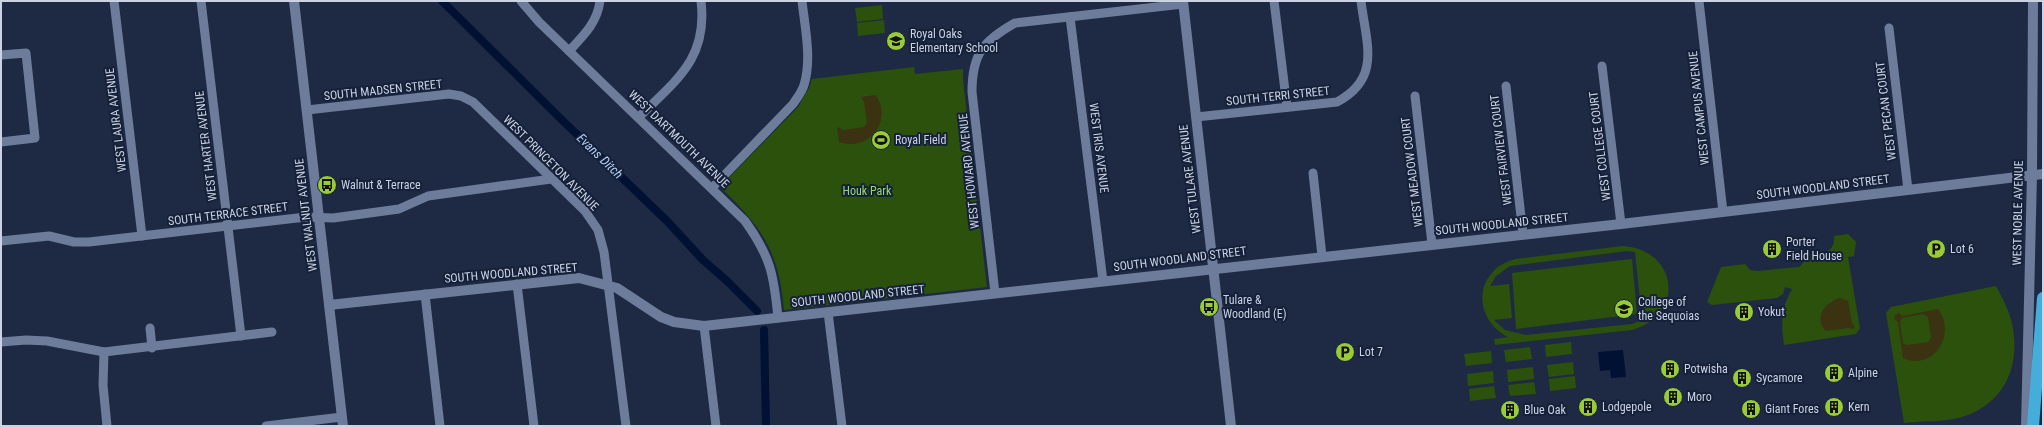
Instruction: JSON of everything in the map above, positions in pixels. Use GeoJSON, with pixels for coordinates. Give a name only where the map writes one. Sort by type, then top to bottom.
{"type":"FeatureCollection","features":[{"type":"Feature","properties":{"kind":"highway"},"geometry":{"type":"LineString","coordinates":[[2033,426],[2043,298]]}},
{"type":"Feature","properties":{"kind":"street","name":"WEST LAURA AVENUE"},"geometry":{"type":"LineString","coordinates":[[114,1],[142,236]]}},
{"type":"Feature","properties":{"kind":"street","name":"WEST HARTER AVENUE"},"geometry":{"type":"LineString","coordinates":[[201,1],[241,336]]}},
{"type":"Feature","properties":{"kind":"street","name":"WEST WALNUT AVENUE"},"geometry":{"type":"LineString","coordinates":[[294,1],[343,422]]}},
{"type":"Feature","properties":{"kind":"street","name":"WEST DARTMOUTH AVENUE"},"geometry":{"type":"LineString","coordinates":[[521,1],[569,51],[746,222],[766,254],[774,280],[778,318]]}},
{"type":"Feature","properties":{"kind":"street"},"geometry":{"type":"LineString","coordinates":[[569,51],[591,27],[599,10],[600,1]]}},
{"type":"Feature","properties":{"kind":"street"},"geometry":{"type":"LineString","coordinates":[[639,117],[687,68],[696,52],[702,33],[701,1]]}},
{"type":"Feature","properties":{"kind":"street"},"geometry":{"type":"LineString","coordinates":[[712,188],[793,104],[802,91],[807,72],[808,56],[802,1]]}},
{"type":"Feature","properties":{"kind":"street"},"geometry":{"type":"LineString","coordinates":[[1274,1],[1287,107]]}},
{"type":"Feature","properties":{"kind":"street","name":"SOUTH TERRI STREET"},"geometry":{"type":"LineString","coordinates":[[1196,117],[1337,102],[1352,94],[1366,75],[1368,60],[1361,1]]}},
{"type":"Feature","properties":{"kind":"street","name":"WEST CAMPUS AVENUE"},"geometry":{"type":"LineString","coordinates":[[1699,1],[1723,212]]}},
{"type":"Feature","properties":{"kind":"street","name":"WEST NOBLE AVENUE"},"geometry":{"type":"LineString","coordinates":[[2026,426],[2038,175],[2033,1]]}},
{"type":"Feature","properties":{"kind":"street"},"geometry":{"type":"LineString","coordinates":[[1070,17],[1183,2]]}},
{"type":"Feature","properties":{"kind":"street","name":"WEST TULARE AVENUE"},"geometry":{"type":"LineString","coordinates":[[1183,2],[1231,426]]}},
{"type":"Feature","properties":{"kind":"street","name":"WEST HOWARD AVENUE"},"geometry":{"type":"LineString","coordinates":[[995,293],[972,92],[972,74],[982,48],[996,34],[1015,23],[1070,17]]}},
{"type":"Feature","properties":{"kind":"street","name":"WEST IRIS AVENUE"},"geometry":{"type":"LineString","coordinates":[[1070,17],[1103,281]]}},
{"type":"Feature","properties":{"kind":"street","name":"WEST PECAN COURT"},"geometry":{"type":"LineString","coordinates":[[1889,28],[1908,190]]}},
{"type":"Feature","properties":{"kind":"street"},"geometry":{"type":"LineString","coordinates":[[1,56],[26,53],[35,138],[1,142]]}},
{"type":"Feature","properties":{"kind":"street","name":"WEST COLLEGE COURT"},"geometry":{"type":"LineString","coordinates":[[1602,66],[1621,224]]}},
{"type":"Feature","properties":{"kind":"street","name":"WEST FAIRVIEW COURT"},"geometry":{"type":"LineString","coordinates":[[1506,86],[1523,234]]}},
{"type":"Feature","properties":{"kind":"street","name":"SOUTH MADSEN STREET"},"geometry":{"type":"LineString","coordinates":[[307,110],[449,94],[461,96]]}},
{"type":"Feature","properties":{"kind":"street","name":"WEST PRINCETON AVENUE"},"geometry":{"type":"LineString","coordinates":[[461,96],[473,102],[585,211],[598,230],[604,252],[609,285],[626,426]]}},
{"type":"Feature","properties":{"kind":"street","name":"WEST MEADOW COURT"},"geometry":{"type":"LineString","coordinates":[[1415,96],[1432,244]]}},
{"type":"Feature","properties":{"kind":"street"},"geometry":{"type":"LineString","coordinates":[[1313,173],[1322,256]]}},
{"type":"Feature","properties":{"kind":"street","name":"SOUTH WOODLAND STREET"},"geometry":{"type":"LineString","coordinates":[[329,305],[579,278],[609,285],[623,291],[661,317],[674,322],[704,326],[1214,268],[1621,224],[2038,175]]}},
{"type":"Feature","properties":{"kind":"street","name":"SOUTH TERRACE STREET"},"geometry":{"type":"LineString","coordinates":[[1,241],[49,236],[74,242],[89,242],[306,217],[334,218],[399,209],[428,196],[551,179]]}},
{"type":"Feature","properties":{"kind":"street"},"geometry":{"type":"LineString","coordinates":[[517,284],[534,426]]}},
{"type":"Feature","properties":{"kind":"street"},"geometry":{"type":"LineString","coordinates":[[425,294],[440,426]]}},
{"type":"Feature","properties":{"kind":"street"},"geometry":{"type":"LineString","coordinates":[[828,312],[842,426]]}},
{"type":"Feature","properties":{"kind":"street"},"geometry":{"type":"LineString","coordinates":[[704,326],[716,426]]}},
{"type":"Feature","properties":{"kind":"street"},"geometry":{"type":"LineString","coordinates":[[150,328],[152,348]]}},
{"type":"Feature","properties":{"kind":"street"},"geometry":{"type":"LineString","coordinates":[[1,342],[26,340],[48,341],[104,352],[152,348],[272,332]]}},
{"type":"Feature","properties":{"kind":"street"},"geometry":{"type":"LineString","coordinates":[[104,352],[103,385],[107,426]]}},
{"type":"Feature","properties":{"kind":"street"},"geometry":{"type":"LineString","coordinates":[[266,426],[343,422]]}},
{"type":"Feature","properties":{"kind":"green space"},"geometry":{"type":"Polygon","coordinates":[[[882,5],[883,19],[857,22],[855,8],[882,5]]]}},
{"type":"Feature","properties":{"kind":"green space"},"geometry":{"type":"Polygon","coordinates":[[[884,20],[885,33],[858,36],[857,23],[884,20]]]}},
{"type":"Feature","properties":{"kind":"green space","name":"Houk Park"},"geometry":{"type":"Polygon","coordinates":[[[914,67],[915,74],[963,69],[963,80],[987,287],[784,310],[782,289],[778,272],[766,241],[747,215],[720,187],[798,107],[809,88],[812,79],[914,67]]]}},
{"type":"Feature","properties":{"kind":"green space"},"geometry":{"type":"Polygon","coordinates":[[[1848,234],[1856,242],[1854,256],[1848,257],[1860,328],[1856,334],[1784,345],[1782,330],[1783,316],[1788,296],[1792,289],[1785,287],[1783,294],[1777,298],[1712,305],[1707,302],[1721,267],[1745,264],[1750,270],[1758,271],[1799,267],[1805,260],[1829,250],[1834,242],[1834,236],[1848,234]]]}},
{"type":"Feature","properties":{"kind":"green space"},"geometry":{"type":"Polygon","coordinates":[[[1623,246],[1642,250],[1655,259],[1664,271],[1668,284],[1667,298],[1661,312],[1649,323],[1632,330],[1495,345],[1494,339],[1508,337],[1500,332],[1487,317],[1482,300],[1483,290],[1486,281],[1494,270],[1502,264],[1515,259],[1623,246]],[[1627,251],[1510,266],[1496,276],[1490,286],[1509,284],[1512,318],[1494,320],[1505,330],[1526,335],[1632,324],[1642,320],[1635,252],[1627,251]]]}},
{"type":"Feature","properties":{"kind":"green space"},"geometry":{"type":"Polygon","coordinates":[[[1632,259],[1637,314],[1516,329],[1512,273],[1632,259]]]}},
{"type":"Feature","properties":{"kind":"green space"},"geometry":{"type":"Polygon","coordinates":[[[1996,286],[2004,301],[2013,329],[2014,358],[2005,384],[1988,404],[1962,417],[1947,420],[1904,423],[1886,313],[1891,307],[1996,286]]]}},
{"type":"Feature","properties":{"kind":"green space"},"geometry":{"type":"Polygon","coordinates":[[[1571,342],[1572,354],[1546,357],[1545,345],[1571,342]]]}},
{"type":"Feature","properties":{"kind":"green space"},"geometry":{"type":"Polygon","coordinates":[[[1530,347],[1532,359],[1506,362],[1504,350],[1530,347]]]}},
{"type":"Feature","properties":{"kind":"green space"},"geometry":{"type":"Polygon","coordinates":[[[1491,351],[1492,363],[1466,366],[1464,354],[1491,351]]]}},
{"type":"Feature","properties":{"kind":"green space"},"geometry":{"type":"Polygon","coordinates":[[[1573,362],[1574,374],[1549,377],[1547,365],[1573,362]]]}},
{"type":"Feature","properties":{"kind":"green space"},"geometry":{"type":"Polygon","coordinates":[[[1533,367],[1534,379],[1508,382],[1507,370],[1533,367]]]}},
{"type":"Feature","properties":{"kind":"green space"},"geometry":{"type":"Polygon","coordinates":[[[1493,371],[1494,383],[1468,386],[1467,374],[1493,371]]]}},
{"type":"Feature","properties":{"kind":"green space"},"geometry":{"type":"Polygon","coordinates":[[[1575,376],[1576,388],[1550,391],[1549,379],[1575,376]]]}},
{"type":"Feature","properties":{"kind":"green space"},"geometry":{"type":"Polygon","coordinates":[[[1534,382],[1536,394],[1510,396],[1508,385],[1534,382]]]}},
{"type":"Feature","properties":{"kind":"green space"},"geometry":{"type":"Polygon","coordinates":[[[1494,386],[1496,398],[1470,401],[1469,389],[1494,386]]]}},
{"type":"Feature","properties":{"kind":"sand"},"geometry":{"type":"Polygon","coordinates":[[[876,95],[881,105],[882,115],[880,124],[875,132],[868,139],[860,143],[850,144],[839,142],[837,127],[844,130],[864,127],[867,123],[864,102],[861,97],[876,95]]]}},
{"type":"Feature","properties":{"kind":"sand"},"geometry":{"type":"Polygon","coordinates":[[[1840,298],[1848,301],[1852,323],[1855,327],[1853,329],[1848,328],[1826,331],[1822,326],[1821,321],[1822,311],[1830,303],[1840,298]]]}},
{"type":"Feature","properties":{"kind":"sand"},"geometry":{"type":"Polygon","coordinates":[[[1938,309],[1943,319],[1945,329],[1939,348],[1933,355],[1924,360],[1914,361],[1903,358],[1898,322],[1894,319],[1895,315],[1899,313],[1902,316],[1938,309]],[[1923,314],[1902,318],[1900,322],[1903,343],[1907,345],[1928,342],[1931,338],[1928,317],[1923,314]]]}},
{"type":"Feature","properties":{"kind":"water"},"geometry":{"type":"Polygon","coordinates":[[[1623,350],[1626,377],[1611,378],[1610,370],[1600,371],[1598,352],[1623,350]]]}},
{"type":"Feature","properties":{"kind":"waterway","name":"Evans Ditch"},"geometry":{"type":"LineString","coordinates":[[442,1],[667,221],[703,260],[727,281],[757,311]]}},
{"type":"Feature","properties":{"kind":"waterway","name":"Evans Ditch"},"geometry":{"type":"LineString","coordinates":[[764,330],[766,426]]}},
{"type":"Feature","properties":{"kind":"place","name":"Royal Oaks Elementary School"},"geometry":{"type":"Point","coordinates":[896,41]}},
{"type":"Feature","properties":{"kind":"place","name":"Royal Field"},"geometry":{"type":"Point","coordinates":[881,140]}},
{"type":"Feature","properties":{"kind":"place","name":"Walnut & Terrace"},"geometry":{"type":"Point","coordinates":[327,185]}},
{"type":"Feature","properties":{"kind":"place","name":"Porter Field House"},"geometry":{"type":"Point","coordinates":[1772,249]}},
{"type":"Feature","properties":{"kind":"place","name":"Lot 6"},"geometry":{"type":"Point","coordinates":[1936,249]}},
{"type":"Feature","properties":{"kind":"place","name":"Tulare & Woodland (E)"},"geometry":{"type":"Point","coordinates":[1209,307]}},
{"type":"Feature","properties":{"kind":"place","name":"College of the Sequoias"},"geometry":{"type":"Point","coordinates":[1624,309]}},
{"type":"Feature","properties":{"kind":"place","name":"Yokut"},"geometry":{"type":"Point","coordinates":[1744,312]}},
{"type":"Feature","properties":{"kind":"place","name":"Lot 7"},"geometry":{"type":"Point","coordinates":[1345,352]}},
{"type":"Feature","properties":{"kind":"place","name":"Potwisha"},"geometry":{"type":"Point","coordinates":[1670,369]}},
{"type":"Feature","properties":{"kind":"place","name":"Alpine"},"geometry":{"type":"Point","coordinates":[1834,373]}},
{"type":"Feature","properties":{"kind":"place","name":"Sycamore"},"geometry":{"type":"Point","coordinates":[1742,378]}},
{"type":"Feature","properties":{"kind":"place","name":"Moro"},"geometry":{"type":"Point","coordinates":[1673,397]}},
{"type":"Feature","properties":{"kind":"place","name":"Lodgepole"},"geometry":{"type":"Point","coordinates":[1588,407]}},
{"type":"Feature","properties":{"kind":"place","name":"Kern"},"geometry":{"type":"Point","coordinates":[1834,407]}},
{"type":"Feature","properties":{"kind":"place","name":"Giant Fores"},"geometry":{"type":"Point","coordinates":[1751,409]}},
{"type":"Feature","properties":{"kind":"place","name":"Blue Oak"},"geometry":{"type":"Point","coordinates":[1510,410]}}]}
